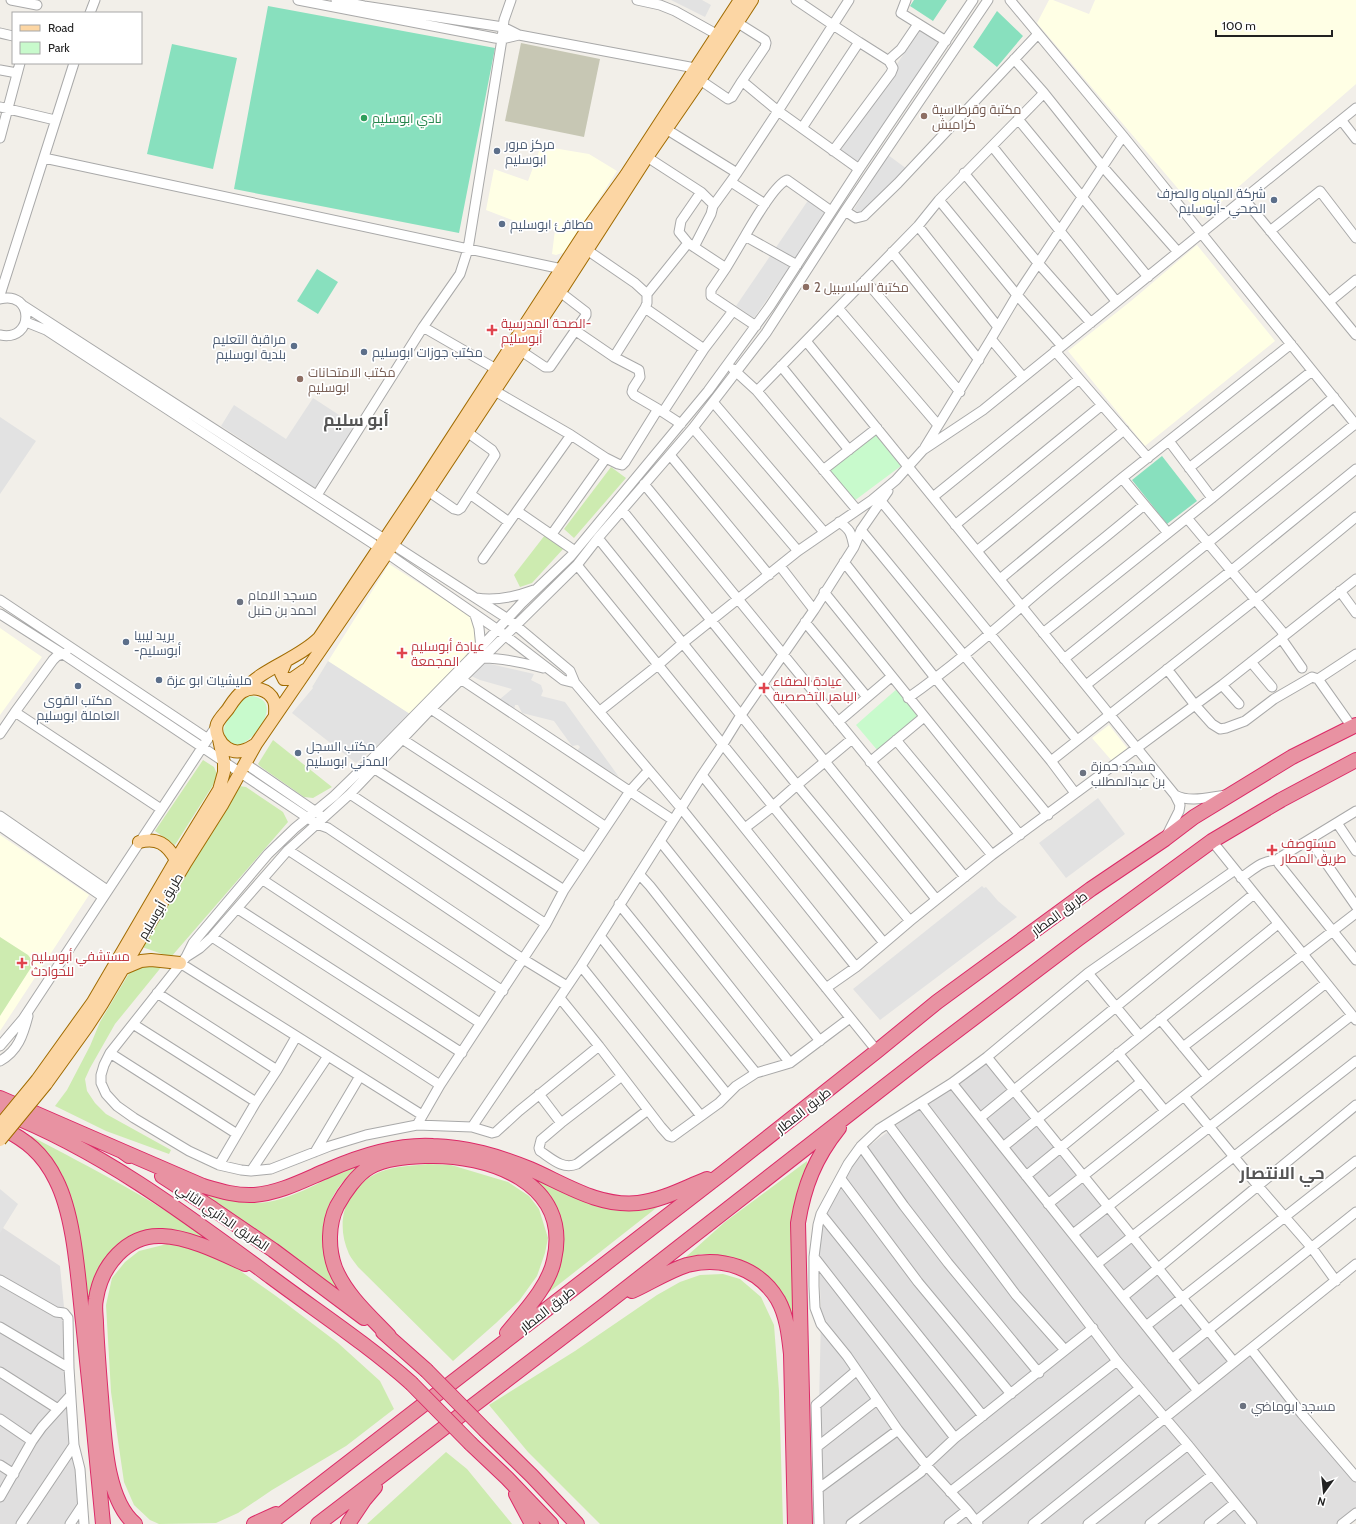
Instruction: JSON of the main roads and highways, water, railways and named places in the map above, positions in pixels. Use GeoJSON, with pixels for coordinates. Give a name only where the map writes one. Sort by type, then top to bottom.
{"type":"FeatureCollection","features":[{"type":"Feature","properties":{"kind":"highway","name":"طريق المطار"},"geometry":{"type":"LineString","coordinates":[[269,1524],[724,1172],[937,1002],[1091,889],[1165,839],[1194,817],[1292,758],[1354,726]]}},
{"type":"Feature","properties":{"kind":"highway"},"geometry":{"type":"LineString","coordinates":[[318,1524],[606,1304],[852,1112],[1072,944],[1212,841],[1281,800],[1356,760]]}},
{"type":"Feature","properties":{"kind":"highway","name":"الطريق الدائري الثاني"},"geometry":{"type":"LineString","coordinates":[[0,1098],[122,1151],[213,1209],[267,1246],[389,1336],[426,1370],[532,1476],[577,1524]]}},
{"type":"Feature","properties":{"kind":"highway","name":"الطريق الدائري الثاني"},"geometry":{"type":"LineString","coordinates":[[0,1111],[76,1145],[214,1234],[370,1348],[411,1383],[507,1478]]}},
{"type":"Feature","properties":{"kind":"highway"},"geometry":{"type":"LineString","coordinates":[[805,1524],[798,1223],[802,1199],[810,1175],[821,1153],[831,1138],[852,1112]]}},
{"type":"Feature","properties":{"kind":"highway"},"geometry":{"type":"LineString","coordinates":[[0,1126],[22,1138],[41,1155],[56,1180],[67,1208],[80,1295],[103,1524]]}},
{"type":"Feature","properties":{"kind":"highway"},"geometry":{"type":"LineString","coordinates":[[122,1151],[203,1186],[244,1195],[270,1192],[362,1157],[387,1150],[416,1146],[455,1147],[476,1150],[531,1170],[590,1197],[620,1203],[638,1203],[664,1197],[724,1172]]}},
{"type":"Feature","properties":{"kind":"highway"},"geometry":{"type":"LineString","coordinates":[[389,1336],[356,1300],[341,1280],[335,1267],[331,1252],[330,1236],[331,1223],[335,1210],[341,1198],[350,1186],[370,1167],[388,1161],[411,1157],[458,1158],[486,1163],[509,1171],[526,1181],[545,1200],[552,1215],[556,1230],[557,1243],[554,1261],[548,1277],[526,1309],[494,1350]]}},
{"type":"Feature","properties":{"kind":"highway"},"geometry":{"type":"LineString","coordinates":[[135,1524],[130,1520],[116,1496],[108,1467],[96,1323],[96,1300],[102,1278],[113,1259],[128,1245],[145,1237],[163,1236],[183,1240],[208,1248],[271,1276]]}},
{"type":"Feature","properties":{"kind":"highway"},"geometry":{"type":"LineString","coordinates":[[606,1304],[668,1273],[688,1265],[708,1262],[722,1262],[740,1266],[752,1272],[767,1285],[778,1300],[789,1336],[791,1354],[795,1524]]}},
{"type":"Feature","properties":{"kind":"highway"},"geometry":{"type":"LineString","coordinates":[[348,1524],[364,1500],[393,1466]]}},
{"type":"Feature","properties":{"kind":"highway"},"geometry":{"type":"LineString","coordinates":[[507,1478],[532,1524]]}},
{"type":"Feature","properties":{"kind":"highway"},"geometry":{"type":"LineString","coordinates":[[507,1478],[551,1524]]}},
{"type":"Feature","properties":{"kind":"highway"},"geometry":{"type":"LineString","coordinates":[[254,1524],[288,1509]]}},
{"type":"Feature","properties":{"kind":"main road"},"geometry":{"type":"LineString","coordinates":[[740,0],[626,175],[593,230],[587,250],[560,292],[494,391],[483,398],[386,546],[309,668],[274,716],[256,744],[246,750],[238,751],[230,750],[213,739],[217,732],[218,724],[253,680],[302,652],[319,638],[386,546],[428,491],[467,432],[483,398],[496,370],[562,269],[593,230],[647,157],[700,80],[752,0]]}},
{"type":"Feature","properties":{"kind":"main road"},"geometry":{"type":"LineString","coordinates":[[286,661],[281,673],[284,679],[292,678],[309,668]]}},
{"type":"Feature","properties":{"kind":"main road"},"geometry":{"type":"LineString","coordinates":[[242,692],[248,689],[256,688],[265,691],[274,701],[276,708],[274,716]]}},
{"type":"Feature","properties":{"kind":"main road","name":"طريق أبوسليم"},"geometry":{"type":"LineString","coordinates":[[0,1126],[42,1082],[93,1002],[176,860],[219,790],[224,772],[224,763],[213,739]]}},
{"type":"Feature","properties":{"kind":"main road","name":"طريق أبوسليم"},"geometry":{"type":"LineString","coordinates":[[0,1140],[42,1082],[87,1027],[243,769],[256,744]]}},
{"type":"Feature","properties":{"kind":"main road"},"geometry":{"type":"LineString","coordinates":[[139,842],[148,840],[156,841],[171,851],[176,860]]}},
{"type":"Feature","properties":{"kind":"main road"},"geometry":{"type":"LineString","coordinates":[[122,969],[141,961],[183,960]]}},
{"type":"Feature","properties":{"kind":"place","name":"مكتبة وقرطاسية كراميش"},"geometry":{"type":"Point","coordinates":[924,116]}},
{"type":"Feature","properties":{"kind":"place","name":"نادي ابوسليم"},"geometry":{"type":"Point","coordinates":[364,118]}},
{"type":"Feature","properties":{"kind":"place","name":"مركز مرور ابوسليم"},"geometry":{"type":"Point","coordinates":[497,151]}},
{"type":"Feature","properties":{"kind":"place","name":"شركة المياه والصرف الصحي -أبوسليم"},"geometry":{"type":"Point","coordinates":[1274,200]}},
{"type":"Feature","properties":{"kind":"place","name":"مطافئ ابوسليم"},"geometry":{"type":"Point","coordinates":[502,224]}},
{"type":"Feature","properties":{"kind":"place","name":"مكتبة السلسبيل 2"},"geometry":{"type":"Point","coordinates":[806,287]}},
{"type":"Feature","properties":{"kind":"place","name":"الصحة المدرسية- أبوسليم"},"geometry":{"type":"Point","coordinates":[492,330]}},
{"type":"Feature","properties":{"kind":"place","name":"مراقبة التعليم بلدية ابوسليم"},"geometry":{"type":"Point","coordinates":[294,346]}},
{"type":"Feature","properties":{"kind":"place","name":"مكتب جوزات ابوسليم"},"geometry":{"type":"Point","coordinates":[364,352]}},
{"type":"Feature","properties":{"kind":"place","name":"مكتب الامتحانات ابوسليم"},"geometry":{"type":"Point","coordinates":[300,379]}},
{"type":"Feature","properties":{"kind":"place","name":"مسجد الامام احمد بن حنبل"},"geometry":{"type":"Point","coordinates":[240,602]}},
{"type":"Feature","properties":{"kind":"place","name":"بريد ليبيا -أبوسليم"},"geometry":{"type":"Point","coordinates":[126,642]}},
{"type":"Feature","properties":{"kind":"place","name":"عيادة أبوسليم المجمعة"},"geometry":{"type":"Point","coordinates":[402,653]}},
{"type":"Feature","properties":{"kind":"place","name":"مليشيات ابو عزة"},"geometry":{"type":"Point","coordinates":[159,680]}},
{"type":"Feature","properties":{"kind":"place","name":"مكتب القوى العاملة ابوسليم"},"geometry":{"type":"Point","coordinates":[78,686]}},
{"type":"Feature","properties":{"kind":"place","name":"عيادة الصفاء الباهر التخصصية"},"geometry":{"type":"Point","coordinates":[764,688]}},
{"type":"Feature","properties":{"kind":"place","name":"مكتب السجل المدني ابوسليم"},"geometry":{"type":"Point","coordinates":[298,753]}},
{"type":"Feature","properties":{"kind":"place","name":"مسجد حمزة بن عبدالمطلب"},"geometry":{"type":"Point","coordinates":[1083,773]}},
{"type":"Feature","properties":{"kind":"place","name":"مستوصف طريق المطار"},"geometry":{"type":"Point","coordinates":[1272,850]}},
{"type":"Feature","properties":{"kind":"place","name":"مستشفي أبوسليم للحوادث"},"geometry":{"type":"Point","coordinates":[22,963]}},
{"type":"Feature","properties":{"kind":"place","name":"مسجد ابوماضي"},"geometry":{"type":"Point","coordinates":[1243,1406]}},
{"type":"Feature","properties":{"kind":"district","name":"أبو سليم"},"geometry":{"type":"Point","coordinates":[356,420]}},
{"type":"Feature","properties":{"kind":"district","name":"حي الانتصار"},"geometry":{"type":"Point","coordinates":[1282,1173]}}]}
